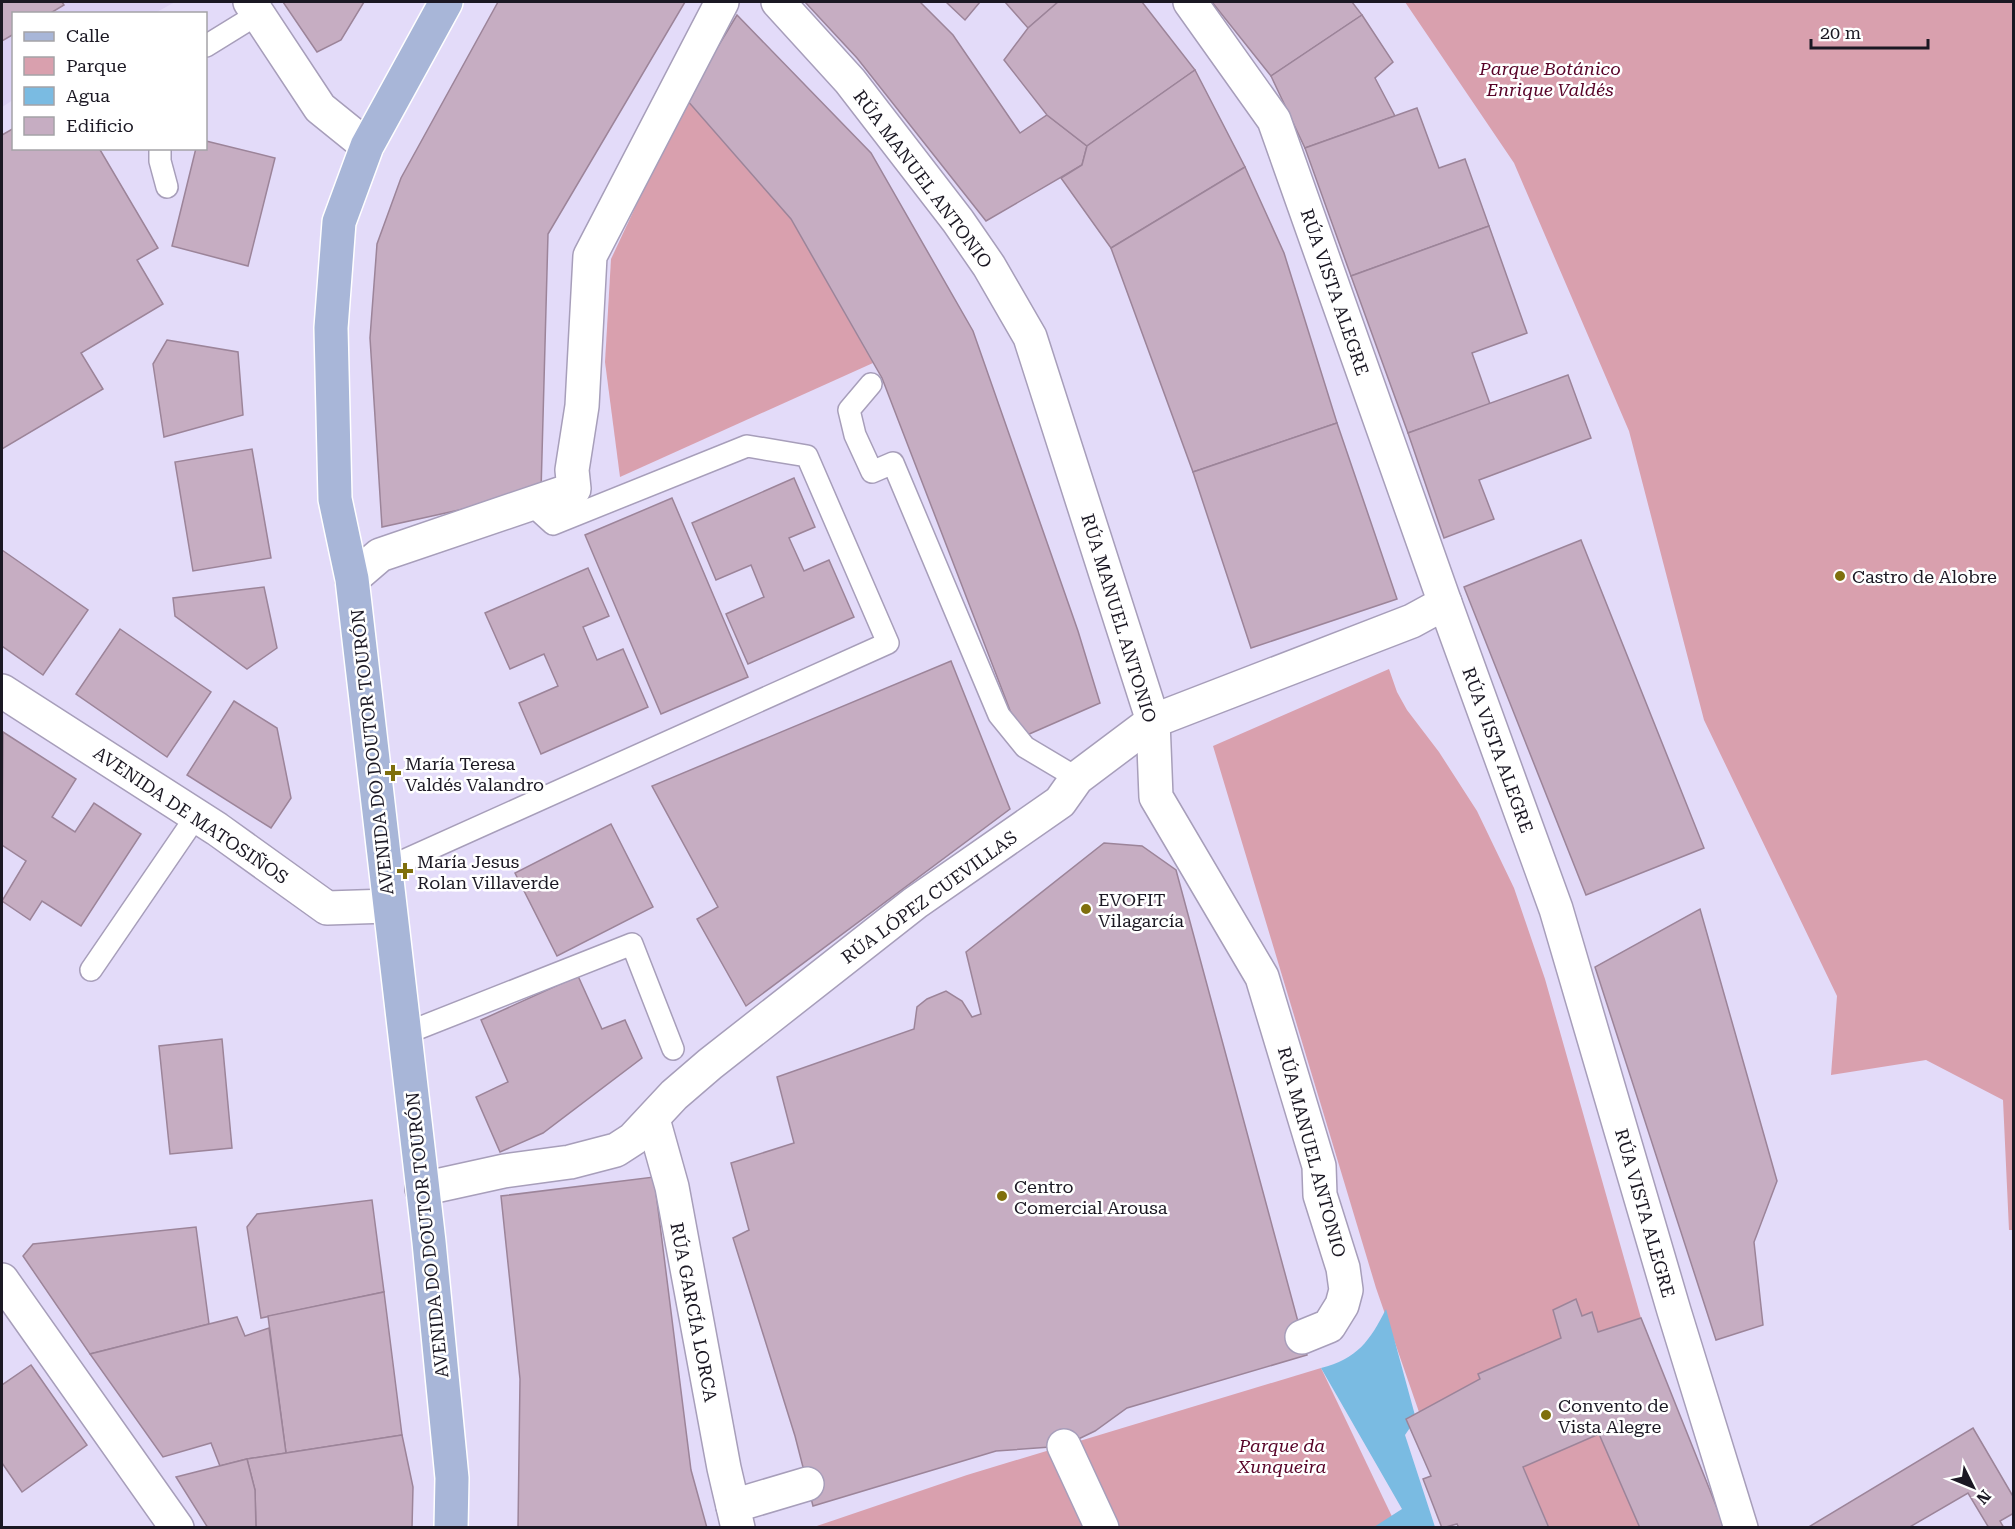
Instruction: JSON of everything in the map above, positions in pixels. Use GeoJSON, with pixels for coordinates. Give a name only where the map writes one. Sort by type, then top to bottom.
{"type":"FeatureCollection","features":[{"type":"Feature","properties":{"kind":"main road","name":"AVENIDA DO DOUTOR TOURÓN"},"geometry":{"type":"LineString","coordinates":[[446,2],[367,146],[339,222],[331,328],[334,499],[352,579],[422,1189],[452,1478],[451,1527]]}},
{"type":"Feature","properties":{"kind":"street"},"geometry":{"type":"LineString","coordinates":[[352,579],[380,555],[574,489],[572,470],[582,406],[590,256],[722,2]]}},
{"type":"Feature","properties":{"kind":"street","name":"RÚA MANUEL ANTONIO"},"geometry":{"type":"LineString","coordinates":[[778,2],[850,81],[958,221],[989,266],[1030,337],[1153,721],[1156,797],[1262,977],[1319,1166],[1320,1195],[1343,1268],[1346,1290],[1342,1305],[1329,1326],[1302,1337]]}},
{"type":"Feature","properties":{"kind":"street","name":"RÚA VISTA ALEGRE"},"geometry":{"type":"LineString","coordinates":[[1190,2],[1274,120],[1556,909],[1671,1300],[1741,1527]]}},
{"type":"Feature","properties":{"kind":"street"},"geometry":{"type":"LineString","coordinates":[[254,8],[320,108],[367,146]]}},
{"type":"Feature","properties":{"kind":"street","name":"RÚA LÓPEZ CUEVILLAS"},"geometry":{"type":"LineString","coordinates":[[422,1189],[504,1171],[570,1162],[616,1150],[633,1140],[674,1095],[710,1064],[915,903],[1060,802],[1077,778],[1153,721],[1412,621],[1445,603]]}},
{"type":"Feature","properties":{"kind":"street","name":"AVENIDA DE MATOSIÑOS"},"geometry":{"type":"LineString","coordinates":[[2,691],[197,815],[327,908],[389,906]]}},
{"type":"Feature","properties":{"kind":"street","name":"RÚA GARCÍA LORCA"},"geometry":{"type":"LineString","coordinates":[[653,1119],[672,1187],[735,1517],[807,1484]]}},
{"type":"Feature","properties":{"kind":"street"},"geometry":{"type":"LineString","coordinates":[[2,1280],[177,1527]]}},
{"type":"Feature","properties":{"kind":"street"},"geometry":{"type":"LineString","coordinates":[[1064,1446],[1102,1527]]}},
{"type":"Feature","properties":{"kind":"lane"},"geometry":{"type":"LineString","coordinates":[[207,45],[254,8]]}},
{"type":"Feature","properties":{"kind":"lane"},"geometry":{"type":"LineString","coordinates":[[160,150],[160,161],[167,187]]}},
{"type":"Feature","properties":{"kind":"lane"},"geometry":{"type":"LineString","coordinates":[[871,384],[849,410],[855,435],[872,472],[893,463],[999,715],[1025,747],[1077,778]]}},
{"type":"Feature","properties":{"kind":"lane"},"geometry":{"type":"LineString","coordinates":[[385,870],[888,643],[807,456],[747,446],[553,524],[532,505]]}},
{"type":"Feature","properties":{"kind":"lane"},"geometry":{"type":"LineString","coordinates":[[91,970],[197,815]]}},
{"type":"Feature","properties":{"kind":"lane"},"geometry":{"type":"LineString","coordinates":[[404,1034],[632,944],[673,1049]]}},
{"type":"Feature","properties":{"kind":"shaded area"},"geometry":{"type":"Polygon","coordinates":[[[2,2],[175,2],[157,12],[12,12],[12,101],[2,107],[2,2]]]}},
{"type":"Feature","properties":{"kind":"green space","name":"Castro de Alobre"},"geometry":{"type":"Polygon","coordinates":[[[1405,2],[2013,2],[2013,1230],[2009,1230],[2003,1100],[1926,1060],[1831,1075],[1837,996],[1704,720],[1629,431],[1514,163],[1405,2]]]}},
{"type":"Feature","properties":{"kind":"green space"},"geometry":{"type":"Polygon","coordinates":[[[686,99],[791,219],[873,363],[620,477],[605,362],[611,259],[686,99]]]}},
{"type":"Feature","properties":{"kind":"green space"},"geometry":{"type":"Polygon","coordinates":[[[1389,669],[1397,692],[1407,710],[1439,752],[1477,811],[1514,888],[1545,979],[1641,1318],[1598,1332],[1592,1312],[1582,1316],[1553,1310],[1561,1338],[1478,1374],[1480,1379],[1419,1412],[1376,1288],[1213,746],[1389,669]]]}},
{"type":"Feature","properties":{"kind":"green space","name":"Parque da Xunqueira"},"geometry":{"type":"Polygon","coordinates":[[[1321,1368],[1397,1527],[811,1528],[967,1475],[1321,1368]]]}},
{"type":"Feature","properties":{"kind":"green space"},"geometry":{"type":"Polygon","coordinates":[[[1599,1434],[1640,1527],[1549,1527],[1523,1467],[1599,1434]]]}},
{"type":"Feature","properties":{"kind":"water"},"geometry":{"type":"Polygon","coordinates":[[[1386,1309],[1416,1419],[1405,1435],[1435,1527],[1374,1527],[1402,1509],[1321,1368],[1344,1359],[1361,1347],[1386,1309]]]}},
{"type":"Feature","properties":{"kind":"building"},"geometry":{"type":"Polygon","coordinates":[[[2,2],[62,2],[64,5],[52,12],[12,12],[12,35],[2,41],[2,2]]]}},
{"type":"Feature","properties":{"kind":"building"},"geometry":{"type":"Polygon","coordinates":[[[283,2],[364,2],[341,40],[317,52],[283,2]]]}},
{"type":"Feature","properties":{"kind":"building"},"geometry":{"type":"Polygon","coordinates":[[[498,2],[685,2],[548,234],[541,492],[382,527],[370,338],[377,244],[401,178],[498,2]]]}},
{"type":"Feature","properties":{"kind":"building"},"geometry":{"type":"Polygon","coordinates":[[[805,2],[920,2],[953,35],[1020,133],[1047,115],[1087,146],[1082,165],[986,221],[857,58],[805,2]]]}},
{"type":"Feature","properties":{"kind":"building"},"geometry":{"type":"Polygon","coordinates":[[[946,2],[980,2],[965,20],[946,2]]]}},
{"type":"Feature","properties":{"kind":"building"},"geometry":{"type":"Polygon","coordinates":[[[1005,2],[1058,2],[1028,28],[1005,2]]]}},
{"type":"Feature","properties":{"kind":"building"},"geometry":{"type":"Polygon","coordinates":[[[1058,2],[1142,2],[1195,70],[1087,146],[1047,115],[1004,60],[1028,28],[1058,2]]]}},
{"type":"Feature","properties":{"kind":"building"},"geometry":{"type":"Polygon","coordinates":[[[1212,2],[1352,2],[1362,15],[1271,76],[1212,2]]]}},
{"type":"Feature","properties":{"kind":"building"},"geometry":{"type":"Polygon","coordinates":[[[737,15],[871,153],[973,331],[1078,631],[1100,703],[1027,735],[1011,713],[882,378],[791,219],[686,99],[737,15]]]}},
{"type":"Feature","properties":{"kind":"building"},"geometry":{"type":"Polygon","coordinates":[[[1362,15],[1393,62],[1375,78],[1395,116],[1305,148],[1271,76],[1362,15]]]}},
{"type":"Feature","properties":{"kind":"building"},"geometry":{"type":"Polygon","coordinates":[[[1195,70],[1245,167],[1111,248],[1061,178],[1082,165],[1087,146],[1195,70]]]}},
{"type":"Feature","properties":{"kind":"building"},"geometry":{"type":"Polygon","coordinates":[[[1417,108],[1439,168],[1465,159],[1489,226],[1351,276],[1305,148],[1417,108]]]}},
{"type":"Feature","properties":{"kind":"building"},"geometry":{"type":"Polygon","coordinates":[[[12,129],[12,150],[100,150],[158,248],[137,260],[163,304],[81,353],[103,389],[2,449],[2,135],[12,129]]]}},
{"type":"Feature","properties":{"kind":"building"},"geometry":{"type":"Polygon","coordinates":[[[207,141],[275,158],[248,266],[172,246],[196,150],[207,150],[207,141]]]}},
{"type":"Feature","properties":{"kind":"building"},"geometry":{"type":"Polygon","coordinates":[[[1245,167],[1284,253],[1337,423],[1193,472],[1111,248],[1245,167]]]}},
{"type":"Feature","properties":{"kind":"building"},"geometry":{"type":"Polygon","coordinates":[[[1489,226],[1527,333],[1472,353],[1490,404],[1408,433],[1351,276],[1489,226]]]}},
{"type":"Feature","properties":{"kind":"building"},"geometry":{"type":"Polygon","coordinates":[[[167,340],[238,352],[243,415],[164,437],[153,364],[167,340]]]}},
{"type":"Feature","properties":{"kind":"building"},"geometry":{"type":"Polygon","coordinates":[[[1568,375],[1591,438],[1479,480],[1494,519],[1444,538],[1408,433],[1568,375]]]}},
{"type":"Feature","properties":{"kind":"building"},"geometry":{"type":"Polygon","coordinates":[[[1337,423],[1397,599],[1251,648],[1193,472],[1337,423]]]}},
{"type":"Feature","properties":{"kind":"building"},"geometry":{"type":"Polygon","coordinates":[[[252,449],[271,558],[193,571],[175,462],[252,449]]]}},
{"type":"Feature","properties":{"kind":"building"},"geometry":{"type":"Polygon","coordinates":[[[794,478],[815,527],[789,538],[804,571],[829,560],[854,617],[748,664],[726,614],[764,597],[751,565],[716,580],[692,523],[794,478]]]}},
{"type":"Feature","properties":{"kind":"building"},"geometry":{"type":"Polygon","coordinates":[[[672,498],[748,677],[661,714],[585,535],[672,498]]]}},
{"type":"Feature","properties":{"kind":"building"},"geometry":{"type":"Polygon","coordinates":[[[1581,540],[1704,848],[1586,895],[1464,587],[1581,540]]]}},
{"type":"Feature","properties":{"kind":"building"},"geometry":{"type":"Polygon","coordinates":[[[2,550],[88,610],[43,675],[2,646],[2,550]]]}},
{"type":"Feature","properties":{"kind":"building"},"geometry":{"type":"Polygon","coordinates":[[[588,568],[609,616],[583,627],[597,660],[623,649],[648,707],[541,754],[519,703],[558,686],[544,654],[510,669],[485,613],[588,568]]]}},
{"type":"Feature","properties":{"kind":"building"},"geometry":{"type":"Polygon","coordinates":[[[264,587],[277,648],[247,669],[175,616],[173,598],[264,587]]]}},
{"type":"Feature","properties":{"kind":"building"},"geometry":{"type":"Polygon","coordinates":[[[120,629],[211,692],[167,757],[76,694],[120,629]]]}},
{"type":"Feature","properties":{"kind":"building"},"geometry":{"type":"Polygon","coordinates":[[[951,661],[1010,809],[746,1006],[697,919],[718,907],[652,786],[951,661]]]}},
{"type":"Feature","properties":{"kind":"building"},"geometry":{"type":"Polygon","coordinates":[[[234,701],[277,728],[291,798],[271,828],[187,775],[234,701]]]}},
{"type":"Feature","properties":{"kind":"building"},"geometry":{"type":"Polygon","coordinates":[[[3,732],[76,779],[52,817],[75,832],[94,803],[141,834],[81,926],[42,901],[30,920],[2,901],[26,861],[2,845],[3,732]]]}},
{"type":"Feature","properties":{"kind":"building"},"geometry":{"type":"Polygon","coordinates":[[[611,824],[653,907],[557,956],[515,873],[611,824]]]}},
{"type":"Feature","properties":{"kind":"building","name":"Centro Comercial Arousa"},"geometry":{"type":"Polygon","coordinates":[[[1104,843],[1142,846],[1176,870],[1307,1355],[1127,1408],[1095,1431],[1064,1446],[996,1451],[813,1506],[795,1436],[733,1238],[749,1230],[731,1163],[794,1143],[777,1077],[914,1029],[917,1007],[927,999],[946,991],[962,1001],[972,1017],[981,1014],[966,952],[1104,843]]]}},
{"type":"Feature","properties":{"kind":"building"},"geometry":{"type":"Polygon","coordinates":[[[1700,909],[1777,1181],[1754,1242],[1763,1325],[1716,1340],[1595,967],[1700,909]]]}},
{"type":"Feature","properties":{"kind":"building"},"geometry":{"type":"Polygon","coordinates":[[[578,976],[602,1029],[625,1020],[642,1058],[543,1133],[500,1152],[476,1097],[508,1082],[481,1020],[578,976]]]}},
{"type":"Feature","properties":{"kind":"building"},"geometry":{"type":"Polygon","coordinates":[[[222,1039],[232,1148],[170,1154],[159,1046],[222,1039]]]}},
{"type":"Feature","properties":{"kind":"building"},"geometry":{"type":"Polygon","coordinates":[[[654,1177],[691,1470],[707,1528],[518,1528],[520,1379],[501,1196],[654,1177]]]}},
{"type":"Feature","properties":{"kind":"building"},"geometry":{"type":"Polygon","coordinates":[[[372,1200],[384,1292],[261,1318],[247,1227],[257,1214],[372,1200]]]}},
{"type":"Feature","properties":{"kind":"building"},"geometry":{"type":"Polygon","coordinates":[[[196,1227],[209,1324],[90,1354],[23,1256],[33,1244],[196,1227]]]}},
{"type":"Feature","properties":{"kind":"building"},"geometry":{"type":"Polygon","coordinates":[[[384,1292],[402,1435],[286,1453],[268,1316],[384,1292]]]}},
{"type":"Feature","properties":{"kind":"building","name":"Convento de Vista Alegre"},"geometry":{"type":"Polygon","coordinates":[[[1576,1299],[1582,1316],[1592,1312],[1598,1332],[1641,1318],[1725,1528],[1640,1528],[1599,1434],[1523,1467],[1549,1528],[1459,1528],[1457,1524],[1442,1528],[1423,1479],[1431,1476],[1406,1419],[1480,1379],[1478,1374],[1561,1338],[1553,1310],[1576,1299]]]}},
{"type":"Feature","properties":{"kind":"building"},"geometry":{"type":"Polygon","coordinates":[[[237,1317],[245,1336],[269,1328],[286,1453],[220,1466],[211,1443],[163,1457],[90,1354],[237,1317]]]}},
{"type":"Feature","properties":{"kind":"building"},"geometry":{"type":"Polygon","coordinates":[[[31,1365],[87,1445],[22,1492],[2,1463],[2,1385],[31,1365]]]}},
{"type":"Feature","properties":{"kind":"building"},"geometry":{"type":"Polygon","coordinates":[[[1973,1428],[2014,1498],[2014,1513],[2000,1521],[2004,1528],[1989,1528],[1968,1493],[1908,1528],[1807,1528],[1973,1428]]]}},
{"type":"Feature","properties":{"kind":"building"},"geometry":{"type":"Polygon","coordinates":[[[402,1435],[413,1487],[412,1528],[256,1528],[255,1490],[247,1459],[402,1435]]]}},
{"type":"Feature","properties":{"kind":"building"},"geometry":{"type":"Polygon","coordinates":[[[247,1459],[255,1490],[256,1528],[208,1528],[176,1477],[247,1459]]]}},
{"type":"Feature","properties":{"kind":"place","name":"Castro de Alobre"},"geometry":{"type":"Point","coordinates":[1840,576]}},
{"type":"Feature","properties":{"kind":"place","name":"María Teresa Valdés Valandro"},"geometry":{"type":"Point","coordinates":[393,773]}},
{"type":"Feature","properties":{"kind":"place","name":"María Jesus Rolan Villaverde"},"geometry":{"type":"Point","coordinates":[405,871]}},
{"type":"Feature","properties":{"kind":"place","name":"EVOFIT Vilagarcía"},"geometry":{"type":"Point","coordinates":[1086,909]}},
{"type":"Feature","properties":{"kind":"place","name":"Centro Comercial Arousa"},"geometry":{"type":"Point","coordinates":[1002,1196]}},
{"type":"Feature","properties":{"kind":"place","name":"Convento de Vista Alegre"},"geometry":{"type":"Point","coordinates":[1546,1415]}},
{"type":"Feature","properties":{"kind":"park label","name":"Parque Botánico Enrique Valdés"},"geometry":{"type":"Point","coordinates":[1550,78]}}]}
